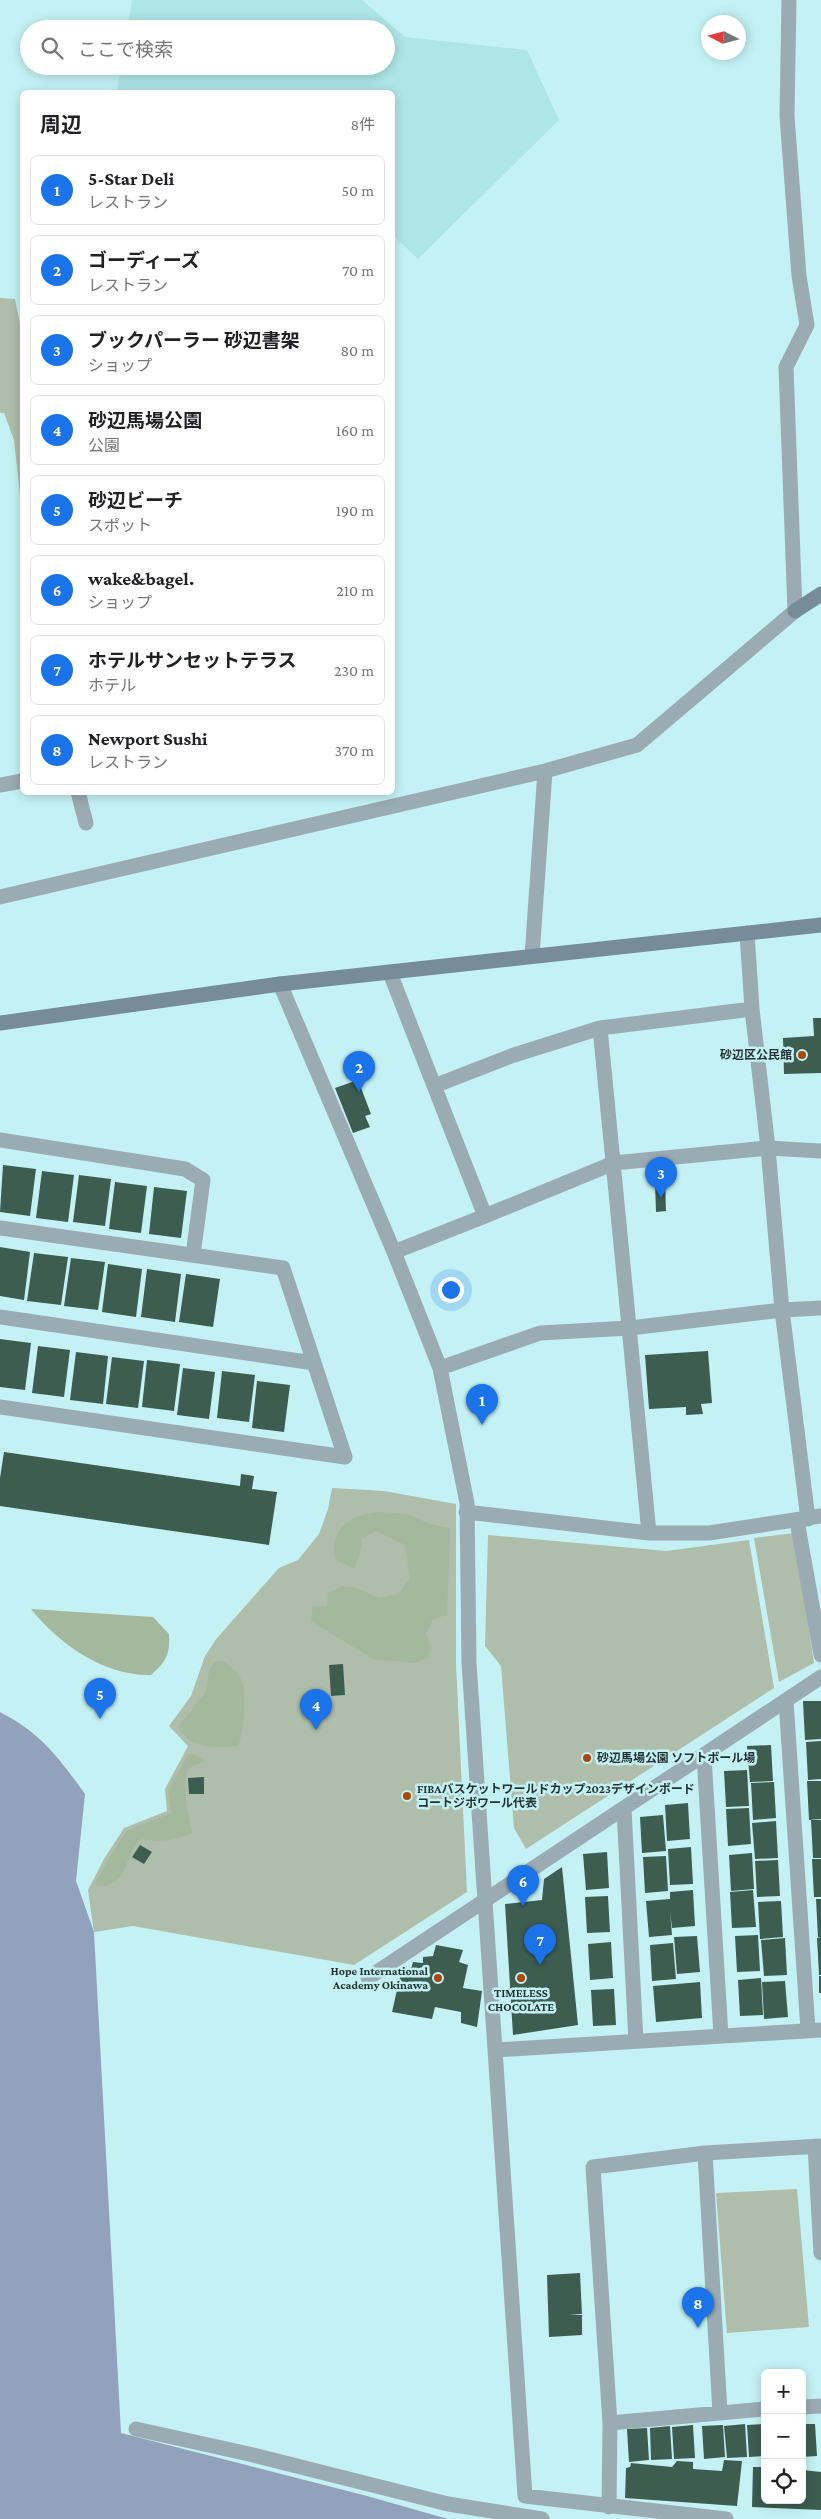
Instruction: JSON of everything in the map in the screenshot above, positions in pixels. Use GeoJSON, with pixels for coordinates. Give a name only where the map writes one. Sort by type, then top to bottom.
{"type":"FeatureCollection","features":[{"type":"Feature","properties":{"kind":"street"},"geometry":{"type":"LineString","coordinates":[[789,0],[787,116],[799,276],[807,325],[786,367],[795,611]]}},
{"type":"Feature","properties":{"kind":"street"},"geometry":{"type":"LineString","coordinates":[[0,897],[544,771],[636,745],[795,611],[821,594]]}},
{"type":"Feature","properties":{"kind":"street"},"geometry":{"type":"LineString","coordinates":[[532,956],[544,771]]}},
{"type":"Feature","properties":{"kind":"street"},"geometry":{"type":"LineString","coordinates":[[0,785],[20,781]]}},
{"type":"Feature","properties":{"kind":"street"},"geometry":{"type":"LineString","coordinates":[[79,795],[86,823]]}},
{"type":"Feature","properties":{"kind":"street"},"geometry":{"type":"LineString","coordinates":[[0,1024],[280,984],[821,925]]}},
{"type":"Feature","properties":{"kind":"street"},"geometry":{"type":"LineString","coordinates":[[747,933],[752,1009],[768,1148],[782,1310],[809,1518],[821,1655]]}},
{"type":"Feature","properties":{"kind":"street"},"geometry":{"type":"LineString","coordinates":[[390,973],[486,1216]]}},
{"type":"Feature","properties":{"kind":"street"},"geometry":{"type":"LineString","coordinates":[[280,984],[394,1252],[440,1368],[467,1504],[469,1663],[525,2496],[726,2519]]}},
{"type":"Feature","properties":{"kind":"street"},"geometry":{"type":"LineString","coordinates":[[434,1086],[514,1055],[600,1028],[752,1009]]}},
{"type":"Feature","properties":{"kind":"street"},"geometry":{"type":"LineString","coordinates":[[600,1028],[648,1532]]}},
{"type":"Feature","properties":{"kind":"street"},"geometry":{"type":"LineString","coordinates":[[0,1140],[185,1169],[203,1180],[193,1255]]}},
{"type":"Feature","properties":{"kind":"street"},"geometry":{"type":"LineString","coordinates":[[394,1252],[614,1163],[768,1148],[821,1150]]}},
{"type":"Feature","properties":{"kind":"street"},"geometry":{"type":"LineString","coordinates":[[0,1228],[283,1268],[345,1457],[0,1408]]}},
{"type":"Feature","properties":{"kind":"street"},"geometry":{"type":"LineString","coordinates":[[440,1368],[540,1333],[630,1328],[782,1310],[821,1308]]}},
{"type":"Feature","properties":{"kind":"street"},"geometry":{"type":"LineString","coordinates":[[0,1317],[314,1363]]}},
{"type":"Feature","properties":{"kind":"street"},"geometry":{"type":"LineString","coordinates":[[466,1512],[648,1532],[709,1533],[809,1518]]}},
{"type":"Feature","properties":{"kind":"street"},"geometry":{"type":"LineString","coordinates":[[368,1978],[821,1677]]}},
{"type":"Feature","properties":{"kind":"street"},"geometry":{"type":"LineString","coordinates":[[495,2050],[815,2030],[786,1701]]}},
{"type":"Feature","properties":{"kind":"street"},"geometry":{"type":"LineString","coordinates":[[704,1756],[721,2036]]}},
{"type":"Feature","properties":{"kind":"street"},"geometry":{"type":"LineString","coordinates":[[624,1809],[636,2041]]}},
{"type":"Feature","properties":{"kind":"street"},"geometry":{"type":"LineString","coordinates":[[609,2507],[610,2423],[593,2167],[705,2153],[818,2146],[821,2253]]}},
{"type":"Feature","properties":{"kind":"street"},"geometry":{"type":"LineString","coordinates":[[705,2153],[720,2412]]}},
{"type":"Feature","properties":{"kind":"street"},"geometry":{"type":"LineString","coordinates":[[806,2407],[821,2406]]}},
{"type":"Feature","properties":{"kind":"street"},"geometry":{"type":"LineString","coordinates":[[610,2423],[761,2409]]}},
{"type":"Feature","properties":{"kind":"street"},"geometry":{"type":"LineString","coordinates":[[136,2429],[250,2454],[448,2504],[542,2519]]}},
{"type":"Feature","properties":{"kind":"shaded area"},"geometry":{"type":"Polygon","coordinates":[[[132,0],[362,0],[385,20],[129,20],[132,0]]]}},
{"type":"Feature","properties":{"kind":"shaded area"},"geometry":{"type":"Polygon","coordinates":[[[395,28],[405,37],[527,50],[559,120],[418,259],[395,237],[395,90],[117,90],[120,75],[395,75],[395,28]]]}},
{"type":"Feature","properties":{"kind":"shaded area"},"geometry":{"type":"Polygon","coordinates":[[[0,1712],[27,1729],[48,1747],[85,1794],[76,1881],[94,1932],[121,2433],[367,2496],[448,2519],[0,2519],[0,1712]]]}},
{"type":"Feature","properties":{"kind":"green space"},"geometry":{"type":"Polygon","coordinates":[[[0,298],[15,299],[20,324],[20,496],[14,440],[4,413],[0,413],[0,298]]]}},
{"type":"Feature","properties":{"kind":"green space"},"geometry":{"type":"Polygon","coordinates":[[[332,1488],[384,1491],[456,1504],[456,1664],[467,1892],[354,1965],[133,1926],[94,1932],[88,1890],[104,1859],[124,1828],[167,1811],[165,1789],[188,1746],[169,1726],[191,1696],[205,1656],[217,1638],[279,1568],[298,1560],[319,1534],[328,1509],[332,1488]]]}},
{"type":"Feature","properties":{"kind":"green space"},"geometry":{"type":"Polygon","coordinates":[[[380,1512],[407,1514],[430,1524],[450,1528],[447,1615],[433,1619],[426,1634],[432,1648],[427,1659],[414,1663],[373,1659],[311,1621],[313,1606],[327,1606],[328,1593],[342,1586],[356,1588],[379,1598],[398,1594],[410,1578],[405,1545],[376,1531],[362,1539],[359,1557],[354,1569],[335,1559],[335,1539],[345,1524],[361,1515],[380,1512]]]}},
{"type":"Feature","properties":{"kind":"green space"},"geometry":{"type":"Polygon","coordinates":[[[794,1533],[814,1663],[779,1682],[754,1538],[794,1533]]]}},
{"type":"Feature","properties":{"kind":"green space","name":"砂辺馬場公園 ソフトボール場"},"geometry":{"type":"Polygon","coordinates":[[[488,1535],[666,1551],[749,1540],[774,1688],[526,1849],[514,1828],[501,1666],[485,1646],[488,1535]]]}},
{"type":"Feature","properties":{"kind":"green space"},"geometry":{"type":"Polygon","coordinates":[[[31,1609],[153,1617],[169,1634],[168,1652],[161,1666],[151,1675],[133,1674],[116,1670],[84,1656],[69,1646],[42,1622],[31,1609]]]}},
{"type":"Feature","properties":{"kind":"green space"},"geometry":{"type":"Polygon","coordinates":[[[223,1661],[240,1677],[244,1692],[242,1732],[238,1746],[221,1747],[197,1743],[190,1740],[178,1727],[206,1691],[209,1671],[214,1662],[223,1661]]]}},
{"type":"Feature","properties":{"kind":"green space"},"geometry":{"type":"Polygon","coordinates":[[[188,1754],[196,1755],[206,1761],[191,1767],[185,1779],[192,1833],[180,1838],[167,1840],[142,1839],[136,1845],[115,1882],[107,1886],[97,1886],[95,1883],[126,1831],[171,1813],[168,1791],[188,1754]]]}},
{"type":"Feature","properties":{"kind":"green space"},"geometry":{"type":"Polygon","coordinates":[[[797,2189],[809,2327],[727,2333],[716,2193],[797,2189]]]}},
{"type":"Feature","properties":{"kind":"building","name":"砂辺区公民館"},"geometry":{"type":"Polygon","coordinates":[[[813,1018],[821,1018],[821,1073],[784,1074],[783,1038],[814,1036],[813,1018]]]}},
{"type":"Feature","properties":{"kind":"building"},"geometry":{"type":"Polygon","coordinates":[[[358,1080],[371,1114],[365,1116],[370,1127],[353,1133],[335,1088],[358,1080]]]}},
{"type":"Feature","properties":{"kind":"building"},"geometry":{"type":"Polygon","coordinates":[[[3,1165],[36,1169],[30,1216],[0,1212],[3,1165]]]}},
{"type":"Feature","properties":{"kind":"building"},"geometry":{"type":"Polygon","coordinates":[[[42,1171],[74,1175],[68,1222],[36,1218],[42,1171]]]}},
{"type":"Feature","properties":{"kind":"building"},"geometry":{"type":"Polygon","coordinates":[[[79,1175],[111,1179],[105,1226],[73,1222],[79,1175]]]}},
{"type":"Feature","properties":{"kind":"building"},"geometry":{"type":"Polygon","coordinates":[[[655,1181],[665,1181],[666,1211],[656,1212],[655,1181]]]}},
{"type":"Feature","properties":{"kind":"building"},"geometry":{"type":"Polygon","coordinates":[[[115,1182],[147,1186],[141,1233],[109,1229],[115,1182]]]}},
{"type":"Feature","properties":{"kind":"building"},"geometry":{"type":"Polygon","coordinates":[[[154,1187],[187,1191],[181,1238],[149,1234],[154,1187]]]}},
{"type":"Feature","properties":{"kind":"building"},"geometry":{"type":"Polygon","coordinates":[[[0,1247],[30,1252],[24,1300],[0,1296],[0,1247]]]}},
{"type":"Feature","properties":{"kind":"building"},"geometry":{"type":"Polygon","coordinates":[[[34,1253],[68,1257],[61,1305],[27,1301],[34,1253]]]}},
{"type":"Feature","properties":{"kind":"building"},"geometry":{"type":"Polygon","coordinates":[[[71,1258],[105,1262],[98,1310],[64,1306],[71,1258]]]}},
{"type":"Feature","properties":{"kind":"building"},"geometry":{"type":"Polygon","coordinates":[[[108,1264],[142,1269],[136,1317],[102,1312],[108,1264]]]}},
{"type":"Feature","properties":{"kind":"building"},"geometry":{"type":"Polygon","coordinates":[[[147,1269],[181,1274],[175,1322],[141,1317],[147,1269]]]}},
{"type":"Feature","properties":{"kind":"building"},"geometry":{"type":"Polygon","coordinates":[[[186,1274],[220,1279],[213,1327],[179,1322],[186,1274]]]}},
{"type":"Feature","properties":{"kind":"building"},"geometry":{"type":"Polygon","coordinates":[[[0,1339],[31,1343],[25,1390],[0,1387],[0,1339]]]}},
{"type":"Feature","properties":{"kind":"building"},"geometry":{"type":"Polygon","coordinates":[[[38,1346],[70,1350],[64,1397],[32,1393],[38,1346]]]}},
{"type":"Feature","properties":{"kind":"building"},"geometry":{"type":"Polygon","coordinates":[[[708,1351],[712,1403],[701,1404],[703,1414],[686,1415],[686,1407],[649,1409],[645,1355],[708,1351]]]}},
{"type":"Feature","properties":{"kind":"building"},"geometry":{"type":"Polygon","coordinates":[[[76,1352],[108,1356],[103,1404],[70,1400],[76,1352]]]}},
{"type":"Feature","properties":{"kind":"building"},"geometry":{"type":"Polygon","coordinates":[[[112,1357],[144,1361],[138,1408],[106,1404],[112,1357]]]}},
{"type":"Feature","properties":{"kind":"building"},"geometry":{"type":"Polygon","coordinates":[[[147,1360],[180,1364],[174,1411],[142,1407],[147,1360]]]}},
{"type":"Feature","properties":{"kind":"building"},"geometry":{"type":"Polygon","coordinates":[[[183,1368],[215,1372],[209,1419],[177,1415],[183,1368]]]}},
{"type":"Feature","properties":{"kind":"building"},"geometry":{"type":"Polygon","coordinates":[[[222,1371],[255,1375],[249,1422],[217,1418],[222,1371]]]}},
{"type":"Feature","properties":{"kind":"building"},"geometry":{"type":"Polygon","coordinates":[[[257,1381],[290,1385],[284,1432],[252,1428],[257,1381]]]}},
{"type":"Feature","properties":{"kind":"building"},"geometry":{"type":"Polygon","coordinates":[[[4,1452],[240,1486],[241,1474],[254,1476],[252,1489],[277,1492],[269,1545],[0,1506],[0,1478],[4,1452]]]}},
{"type":"Feature","properties":{"kind":"building"},"geometry":{"type":"Polygon","coordinates":[[[343,1664],[345,1695],[331,1696],[329,1665],[343,1664]]]}},
{"type":"Feature","properties":{"kind":"building"},"geometry":{"type":"Polygon","coordinates":[[[803,1701],[821,1701],[821,1739],[805,1740],[803,1701]]]}},
{"type":"Feature","properties":{"kind":"building"},"geometry":{"type":"Polygon","coordinates":[[[821,1741],[821,1779],[808,1780],[806,1742],[821,1741]]]}},
{"type":"Feature","properties":{"kind":"building"},"geometry":{"type":"Polygon","coordinates":[[[771,1745],[773,1781],[750,1782],[747,1746],[771,1745]]]}},
{"type":"Feature","properties":{"kind":"building"},"geometry":{"type":"Polygon","coordinates":[[[747,1770],[749,1806],[726,1807],[724,1771],[747,1770]]]}},
{"type":"Feature","properties":{"kind":"building"},"geometry":{"type":"Polygon","coordinates":[[[204,1777],[204,1794],[189,1794],[188,1778],[204,1777]]]}},
{"type":"Feature","properties":{"kind":"building"},"geometry":{"type":"Polygon","coordinates":[[[807,1781],[821,1781],[821,1819],[809,1820],[807,1781]]]}},
{"type":"Feature","properties":{"kind":"building"},"geometry":{"type":"Polygon","coordinates":[[[774,1782],[776,1818],[753,1820],[751,1783],[774,1782]]]}},
{"type":"Feature","properties":{"kind":"building"},"geometry":{"type":"Polygon","coordinates":[[[688,1803],[690,1839],[667,1841],[665,1805],[688,1803]]]}},
{"type":"Feature","properties":{"kind":"building"},"geometry":{"type":"Polygon","coordinates":[[[749,1808],[751,1844],[728,1846],[726,1809],[749,1808]]]}},
{"type":"Feature","properties":{"kind":"building"},"geometry":{"type":"Polygon","coordinates":[[[663,1815],[666,1851],[642,1853],[640,1817],[663,1815]]]}},
{"type":"Feature","properties":{"kind":"building"},"geometry":{"type":"Polygon","coordinates":[[[811,1820],[821,1820],[821,1858],[813,1858],[811,1820]]]}},
{"type":"Feature","properties":{"kind":"building"},"geometry":{"type":"Polygon","coordinates":[[[776,1821],[778,1858],[755,1859],[752,1823],[776,1821]]]}},
{"type":"Feature","properties":{"kind":"building"},"geometry":{"type":"Polygon","coordinates":[[[140,1845],[152,1852],[144,1864],[132,1857],[140,1845]]]}},
{"type":"Feature","properties":{"kind":"building"},"geometry":{"type":"Polygon","coordinates":[[[691,1847],[693,1884],[670,1885],[668,1849],[691,1847]]]}},
{"type":"Feature","properties":{"kind":"building"},"geometry":{"type":"Polygon","coordinates":[[[607,1852],[609,1888],[586,1890],[583,1854],[607,1852]]]}},
{"type":"Feature","properties":{"kind":"building"},"geometry":{"type":"Polygon","coordinates":[[[752,1853],[754,1889],[731,1891],[729,1855],[752,1853]]]}},
{"type":"Feature","properties":{"kind":"building"},"geometry":{"type":"Polygon","coordinates":[[[666,1856],[668,1891],[645,1893],[643,1857],[666,1856]]]}},
{"type":"Feature","properties":{"kind":"building"},"geometry":{"type":"Polygon","coordinates":[[[812,1859],[821,1859],[821,1897],[814,1897],[812,1859]]]}},
{"type":"Feature","properties":{"kind":"building"},"geometry":{"type":"Polygon","coordinates":[[[778,1860],[780,1896],[757,1897],[755,1861],[778,1860]]]}},
{"type":"Feature","properties":{"kind":"building"},"geometry":{"type":"Polygon","coordinates":[[[562,1867],[578,2025],[513,2035],[505,1904],[542,1900],[544,1879],[562,1867]]]}},
{"type":"Feature","properties":{"kind":"building"},"geometry":{"type":"Polygon","coordinates":[[[693,1890],[695,1926],[672,1928],[670,1911],[672,1935],[649,1937],[646,1901],[670,1899],[670,1892],[693,1890]]]}},
{"type":"Feature","properties":{"kind":"building"},"geometry":{"type":"Polygon","coordinates":[[[753,1890],[756,1927],[732,1928],[730,1892],[753,1890]]]}},
{"type":"Feature","properties":{"kind":"building"},"geometry":{"type":"Polygon","coordinates":[[[608,1896],[610,1932],[587,1933],[585,1897],[608,1896]]]}},
{"type":"Feature","properties":{"kind":"building"},"geometry":{"type":"Polygon","coordinates":[[[816,1899],[821,1899],[821,1937],[818,1937],[816,1899]]]}},
{"type":"Feature","properties":{"kind":"building"},"geometry":{"type":"Polygon","coordinates":[[[781,1901],[783,1937],[760,1939],[758,1902],[781,1901]]]}},
{"type":"Feature","properties":{"kind":"building"},"geometry":{"type":"Polygon","coordinates":[[[758,1935],[760,1971],[737,1972],[735,1936],[758,1935]]]}},
{"type":"Feature","properties":{"kind":"building"},"geometry":{"type":"Polygon","coordinates":[[[697,1936],[700,1972],[677,1974],[674,1937],[697,1936]]]}},
{"type":"Feature","properties":{"kind":"building"},"geometry":{"type":"Polygon","coordinates":[[[821,1937],[821,1975],[819,1975],[817,1938],[821,1937]]]}},
{"type":"Feature","properties":{"kind":"building"},"geometry":{"type":"Polygon","coordinates":[[[785,1938],[787,1975],[764,1976],[761,1940],[785,1938]]]}},
{"type":"Feature","properties":{"kind":"building"},"geometry":{"type":"Polygon","coordinates":[[[611,1942],[613,1978],[590,1980],[588,1944],[611,1942]]]}},
{"type":"Feature","properties":{"kind":"building"},"geometry":{"type":"Polygon","coordinates":[[[673,1943],[676,1979],[652,1981],[650,1945],[673,1943]]]}},
{"type":"Feature","properties":{"kind":"building"},"geometry":{"type":"Polygon","coordinates":[[[436,1945],[463,1950],[459,1962],[468,1965],[463,1988],[482,1991],[477,2027],[461,2023],[461,2012],[435,2007],[432,2019],[392,2012],[402,1968],[410,1973],[413,1962],[423,1963],[423,1957],[433,1956],[436,1945]]]}},
{"type":"Feature","properties":{"kind":"building"},"geometry":{"type":"Polygon","coordinates":[[[819,1976],[821,1976],[821,1993],[819,1993],[819,1976]]]}},
{"type":"Feature","properties":{"kind":"building"},"geometry":{"type":"Polygon","coordinates":[[[761,1978],[763,2015],[740,2016],[738,1980],[761,1978]]]}},
{"type":"Feature","properties":{"kind":"building"},"geometry":{"type":"Polygon","coordinates":[[[785,1981],[788,2017],[764,2019],[762,1982],[785,1981]]]}},
{"type":"Feature","properties":{"kind":"building"},"geometry":{"type":"Polygon","coordinates":[[[700,1982],[702,2018],[656,2022],[653,1986],[700,1982]]]}},
{"type":"Feature","properties":{"kind":"building"},"geometry":{"type":"Polygon","coordinates":[[[614,1989],[616,2025],[593,2026],[591,1990],[614,1989]]]}},
{"type":"Feature","properties":{"kind":"building"},"geometry":{"type":"Polygon","coordinates":[[[580,2273],[582,2314],[569,2315],[582,2315],[582,2335],[549,2337],[547,2275],[580,2273]]]}},
{"type":"Feature","properties":{"kind":"building"},"geometry":{"type":"Polygon","coordinates":[[[745,2424],[747,2457],[727,2458],[724,2426],[745,2424]]]}},
{"type":"Feature","properties":{"kind":"building"},"geometry":{"type":"Polygon","coordinates":[[[761,2424],[761,2456],[749,2457],[747,2425],[761,2424]]]}},
{"type":"Feature","properties":{"kind":"building"},"geometry":{"type":"Polygon","coordinates":[[[806,2424],[815,2424],[817,2456],[806,2457],[806,2424]]]}},
{"type":"Feature","properties":{"kind":"building"},"geometry":{"type":"Polygon","coordinates":[[[693,2425],[695,2458],[674,2459],[672,2427],[693,2425]]]}},
{"type":"Feature","properties":{"kind":"building"},"geometry":{"type":"Polygon","coordinates":[[[723,2425],[725,2457],[704,2459],[702,2426],[723,2425]]]}},
{"type":"Feature","properties":{"kind":"building"},"geometry":{"type":"Polygon","coordinates":[[[670,2426],[672,2459],[651,2460],[650,2428],[670,2426]]]}},
{"type":"Feature","properties":{"kind":"building"},"geometry":{"type":"Polygon","coordinates":[[[647,2428],[649,2460],[629,2462],[627,2429],[647,2428]]]}},
{"type":"Feature","properties":{"kind":"building"},"geometry":{"type":"Polygon","coordinates":[[[724,2460],[742,2461],[737,2506],[625,2498],[626,2468],[630,2467],[631,2463],[672,2467],[677,2461],[693,2462],[693,2469],[722,2471],[724,2460]]]}},
{"type":"Feature","properties":{"kind":"building"},"geometry":{"type":"Polygon","coordinates":[[[753,2467],[761,2467],[761,2504],[806,2504],[806,2470],[821,2472],[821,2510],[752,2507],[753,2467]]]}},
{"type":"Feature","properties":{"kind":"place","name":"砂辺区公民館"},"geometry":{"type":"Point","coordinates":[802,1055]}},
{"type":"Feature","properties":{"kind":"place","name":"ゴーディーズ"},"geometry":{"type":"Point","coordinates":[359,1092]}},
{"type":"Feature","properties":{"kind":"place","name":"ブックパーラー 砂辺書架"},"geometry":{"type":"Point","coordinates":[661,1198]}},
{"type":"Feature","properties":{"kind":"place","name":"5-Star Deli"},"geometry":{"type":"Point","coordinates":[482,1425]}},
{"type":"Feature","properties":{"kind":"place","name":"砂辺ビーチ"},"geometry":{"type":"Point","coordinates":[100,1719]}},
{"type":"Feature","properties":{"kind":"place","name":"砂辺馬場公園"},"geometry":{"type":"Point","coordinates":[316,1730]}},
{"type":"Feature","properties":{"kind":"place","name":"砂辺馬場公園 ソフトボール場"},"geometry":{"type":"Point","coordinates":[587,1758]}},
{"type":"Feature","properties":{"kind":"place","name":"FIBAバスケットワールドカップ2023デザインボード コートジボワール代表"},"geometry":{"type":"Point","coordinates":[407,1796]}},
{"type":"Feature","properties":{"kind":"place","name":"wake&bagel."},"geometry":{"type":"Point","coordinates":[523,1906]}},
{"type":"Feature","properties":{"kind":"place","name":"ホテルサンセットテラス"},"geometry":{"type":"Point","coordinates":[540,1965]}},
{"type":"Feature","properties":{"kind":"place","name":"Hope International Academy Okinawa"},"geometry":{"type":"Point","coordinates":[438,1978]}},
{"type":"Feature","properties":{"kind":"place","name":"TIMELESS CHOCOLATE"},"geometry":{"type":"Point","coordinates":[521,1978]}},
{"type":"Feature","properties":{"kind":"place","name":"Newport Sushi"},"geometry":{"type":"Point","coordinates":[698,2328]}}]}
